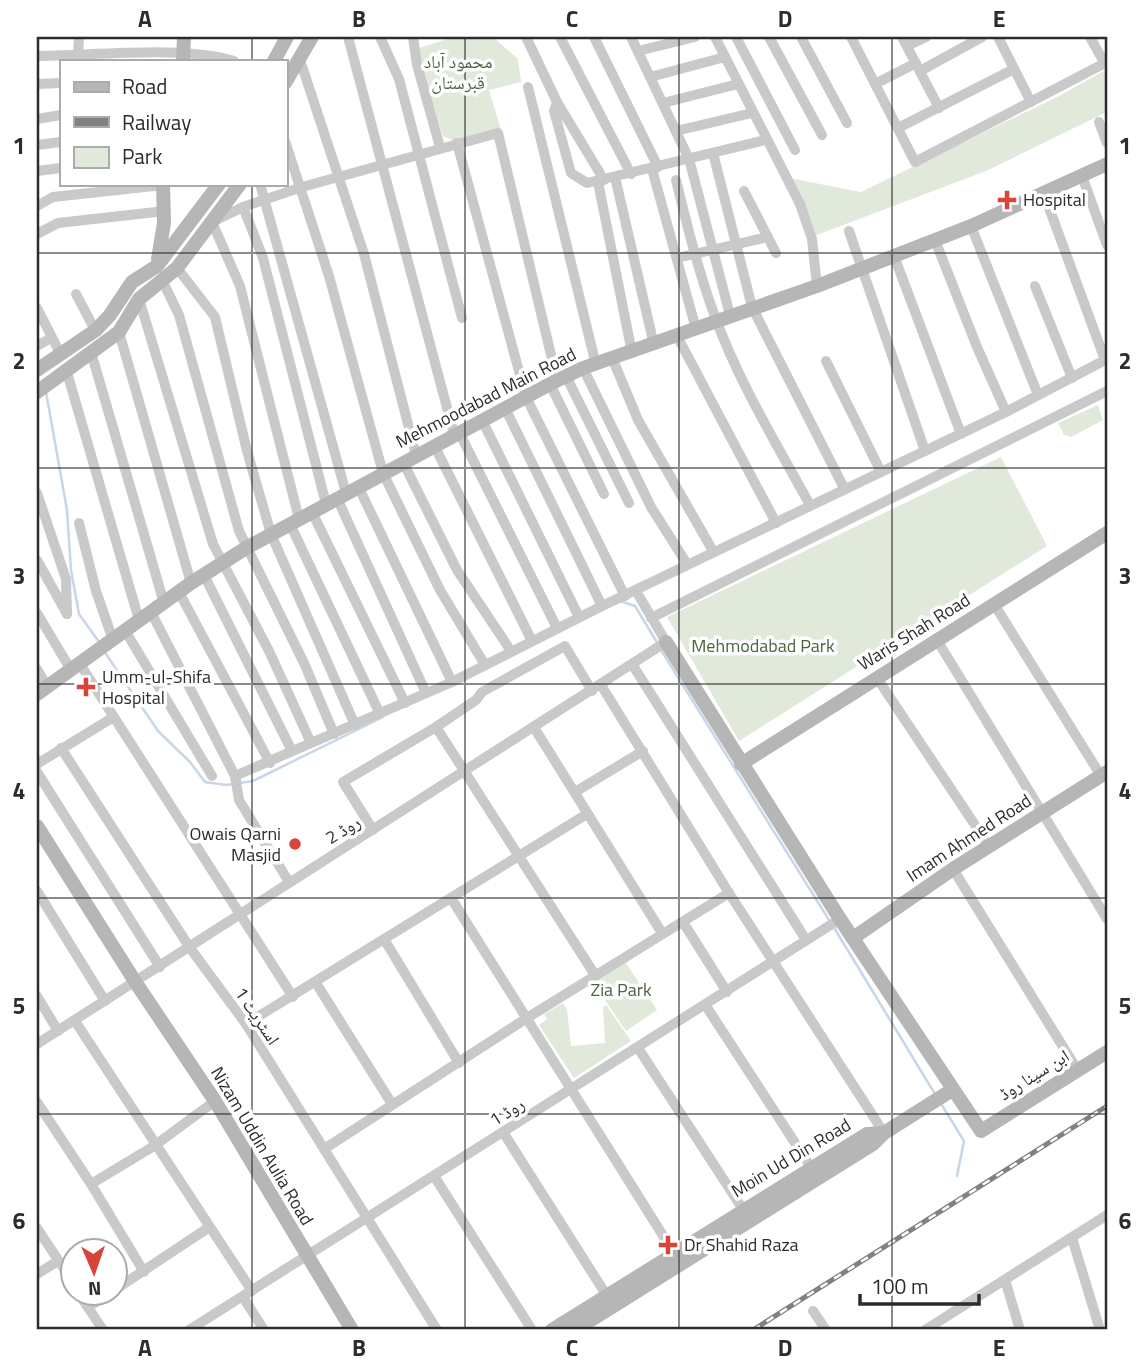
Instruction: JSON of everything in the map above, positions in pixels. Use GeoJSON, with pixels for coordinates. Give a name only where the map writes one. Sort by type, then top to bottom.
{"type":"FeatureCollection","features":[{"type":"Feature","properties":{"kind":"main road"},"geometry":{"type":"LineString","coordinates":[[183,58],[184,37]]}},
{"type":"Feature","properties":{"kind":"main road"},"geometry":{"type":"LineString","coordinates":[[275,60],[287,37]]}},
{"type":"Feature","properties":{"kind":"main road"},"geometry":{"type":"LineString","coordinates":[[287,79],[312,37]]}},
{"type":"Feature","properties":{"kind":"main road","name":"Mehmoodabad Main Road"},"geometry":{"type":"LineString","coordinates":[[42,690],[197,579],[246,548],[557,380],[860,270],[971,226],[1107,164]]}},
{"type":"Feature","properties":{"kind":"main road"},"geometry":{"type":"LineString","coordinates":[[157,266],[164,211],[163,186]]}},
{"type":"Feature","properties":{"kind":"main road"},"geometry":{"type":"LineString","coordinates":[[37,370],[95,330],[110,315],[132,282],[157,266],[217,186]]}},
{"type":"Feature","properties":{"kind":"main road"},"geometry":{"type":"LineString","coordinates":[[37,392],[119,332],[139,299],[177,268],[239,186]]}},
{"type":"Feature","properties":{"kind":"main road","name":"Waris Shah Road"},"geometry":{"type":"LineString","coordinates":[[741,764],[1107,533]]}},
{"type":"Feature","properties":{"kind":"main road"},"geometry":{"type":"LineString","coordinates":[[663,644],[741,764],[836,921],[853,938],[940,1097],[884,1133]]}},
{"type":"Feature","properties":{"kind":"main road","name":"Imam Ahmed Road"},"geometry":{"type":"LineString","coordinates":[[853,938],[953,869],[1104,774]]}},
{"type":"Feature","properties":{"kind":"main road","name":"Nizam Uddin Aulia Road"},"geometry":{"type":"LineString","coordinates":[[37,826],[136,983],[215,1101],[352,1330]]}},
{"type":"Feature","properties":{"kind":"main road","name":"ابن سینا روڈ"},"geometry":{"type":"LineString","coordinates":[[940,1097],[981,1131],[1107,1052]]}},
{"type":"Feature","properties":{"kind":"main road","name":"Moin Ud Din Road"},"geometry":{"type":"LineString","coordinates":[[575,1330],[642,1281],[747,1215],[812,1169],[867,1134],[884,1133]]}},
{"type":"Feature","properties":{"kind":"main road","name":"Moin Ud Din Road"},"geometry":{"type":"LineString","coordinates":[[552,1330],[607,1296],[642,1281],[674,1253],[873,1144],[884,1133]]}},
{"type":"Feature","properties":{"kind":"street"},"geometry":{"type":"LineString","coordinates":[[79,37],[80,57]]}},
{"type":"Feature","properties":{"kind":"street"},"geometry":{"type":"LineString","coordinates":[[348,37],[457,433],[557,628]]}},
{"type":"Feature","properties":{"kind":"street"},"geometry":{"type":"LineString","coordinates":[[380,37],[399,79],[462,318]]}},
{"type":"Feature","properties":{"kind":"street"},"geometry":{"type":"LineString","coordinates":[[413,37],[417,65],[440,146]]}},
{"type":"Feature","properties":{"kind":"street"},"geometry":{"type":"LineString","coordinates":[[526,37],[557,102],[601,181],[632,353]]}},
{"type":"Feature","properties":{"kind":"street"},"geometry":{"type":"LineString","coordinates":[[560,37],[631,174]]}},
{"type":"Feature","properties":{"kind":"street"},"geometry":{"type":"LineString","coordinates":[[594,37],[655,168],[696,329]]}},
{"type":"Feature","properties":{"kind":"street"},"geometry":{"type":"LineString","coordinates":[[631,37],[690,159],[713,250],[723,318]]}},
{"type":"Feature","properties":{"kind":"street"},"geometry":{"type":"LineString","coordinates":[[638,51],[695,37]]}},
{"type":"Feature","properties":{"kind":"street"},"geometry":{"type":"LineString","coordinates":[[716,37],[765,140],[800,204],[812,239],[817,286]]}},
{"type":"Feature","properties":{"kind":"street"},"geometry":{"type":"LineString","coordinates":[[736,37],[795,150]]}},
{"type":"Feature","properties":{"kind":"street"},"geometry":{"type":"LineString","coordinates":[[769,37],[822,135]]}},
{"type":"Feature","properties":{"kind":"street"},"geometry":{"type":"LineString","coordinates":[[801,37],[847,123]]}},
{"type":"Feature","properties":{"kind":"street"},"geometry":{"type":"LineString","coordinates":[[851,37],[915,162],[1106,63],[1090,37]]}},
{"type":"Feature","properties":{"kind":"street"},"geometry":{"type":"LineString","coordinates":[[926,37],[904,42],[939,107]]}},
{"type":"Feature","properties":{"kind":"street"},"geometry":{"type":"LineString","coordinates":[[875,84],[982,37]]}},
{"type":"Feature","properties":{"kind":"street"},"geometry":{"type":"LineString","coordinates":[[998,37],[1031,102]]}},
{"type":"Feature","properties":{"kind":"street"},"geometry":{"type":"LineString","coordinates":[[37,56],[183,58],[216,55],[231,60]]}},
{"type":"Feature","properties":{"kind":"street"},"geometry":{"type":"LineString","coordinates":[[650,77],[726,57]]}},
{"type":"Feature","properties":{"kind":"street"},"geometry":{"type":"LineString","coordinates":[[299,58],[364,254],[409,458],[457,570],[511,651]]}},
{"type":"Feature","properties":{"kind":"street"},"geometry":{"type":"LineString","coordinates":[[898,128],[1014,69]]}},
{"type":"Feature","properties":{"kind":"street"},"geometry":{"type":"LineString","coordinates":[[37,84],[60,83]]}},
{"type":"Feature","properties":{"kind":"street"},"geometry":{"type":"LineString","coordinates":[[663,103],[738,84]]}},
{"type":"Feature","properties":{"kind":"street"},"geometry":{"type":"LineString","coordinates":[[527,87],[590,366],[651,507],[687,564]]}},
{"type":"Feature","properties":{"kind":"street"},"geometry":{"type":"LineString","coordinates":[[557,102],[554,111],[571,173],[578,180],[601,181],[765,140]]}},
{"type":"Feature","properties":{"kind":"street"},"geometry":{"type":"LineString","coordinates":[[676,131],[752,113]]}},
{"type":"Feature","properties":{"kind":"street"},"geometry":{"type":"LineString","coordinates":[[37,119],[60,116]]}},
{"type":"Feature","properties":{"kind":"street"},"geometry":{"type":"LineString","coordinates":[[1099,122],[1107,143]]}},
{"type":"Feature","properties":{"kind":"street"},"geometry":{"type":"LineString","coordinates":[[380,714],[300,518],[240,286],[212,222],[243,207],[302,187],[440,146],[498,133],[557,380],[604,494]]}},
{"type":"Feature","properties":{"kind":"street"},"geometry":{"type":"LineString","coordinates":[[37,145],[60,142]]}},
{"type":"Feature","properties":{"kind":"street"},"geometry":{"type":"LineString","coordinates":[[457,143],[526,397],[625,596]]}},
{"type":"Feature","properties":{"kind":"street"},"geometry":{"type":"LineString","coordinates":[[287,146],[302,187],[383,473],[440,590],[485,665]]}},
{"type":"Feature","properties":{"kind":"street"},"geometry":{"type":"LineString","coordinates":[[713,153],[752,307],[844,488]]}},
{"type":"Feature","properties":{"kind":"street"},"geometry":{"type":"LineString","coordinates":[[37,171],[60,168]]}},
{"type":"Feature","properties":{"kind":"street"},"geometry":{"type":"LineString","coordinates":[[1082,176],[1107,245]]}},
{"type":"Feature","properties":{"kind":"street"},"geometry":{"type":"LineString","coordinates":[[615,177],[654,345]]}},
{"type":"Feature","properties":{"kind":"street"},"geometry":{"type":"LineString","coordinates":[[676,180],[695,254],[723,318],[749,392],[810,505]]}},
{"type":"Feature","properties":{"kind":"street"},"geometry":{"type":"LineString","coordinates":[[37,206],[53,197],[146,186]]}},
{"type":"Feature","properties":{"kind":"street"},"geometry":{"type":"LineString","coordinates":[[261,186],[342,495],[452,681]]}},
{"type":"Feature","properties":{"kind":"street"},"geometry":{"type":"LineString","coordinates":[[744,191],[776,253]]}},
{"type":"Feature","properties":{"kind":"street"},"geometry":{"type":"LineString","coordinates":[[235,779],[292,751],[426,694],[713,551],[1006,412],[1106,360],[1044,194]]}},
{"type":"Feature","properties":{"kind":"street"},"geometry":{"type":"LineString","coordinates":[[243,207],[342,495],[426,694]]}},
{"type":"Feature","properties":{"kind":"street"},"geometry":{"type":"LineString","coordinates":[[37,234],[58,223],[164,211]]}},
{"type":"Feature","properties":{"kind":"street"},"geometry":{"type":"LineString","coordinates":[[971,226],[1038,395]]}},
{"type":"Feature","properties":{"kind":"street"},"geometry":{"type":"LineString","coordinates":[[849,231],[860,270],[925,451]]}},
{"type":"Feature","properties":{"kind":"street"},"geometry":{"type":"LineString","coordinates":[[677,258],[768,236]]}},
{"type":"Feature","properties":{"kind":"street"},"geometry":{"type":"LineString","coordinates":[[935,240],[1006,412]]}},
{"type":"Feature","properties":{"kind":"street"},"geometry":{"type":"LineString","coordinates":[[894,256],[961,433]]}},
{"type":"Feature","properties":{"kind":"street"},"geometry":{"type":"LineString","coordinates":[[177,268],[215,317],[247,451],[271,534],[317,632],[355,725]]}},
{"type":"Feature","properties":{"kind":"street"},"geometry":{"type":"LineString","coordinates":[[163,282],[179,315],[246,548],[304,663],[334,734]]}},
{"type":"Feature","properties":{"kind":"street"},"geometry":{"type":"LineString","coordinates":[[1035,285],[1072,378]]}},
{"type":"Feature","properties":{"kind":"street"},"geometry":{"type":"LineString","coordinates":[[76,294],[95,330]]}},
{"type":"Feature","properties":{"kind":"street"},"geometry":{"type":"LineString","coordinates":[[139,299],[213,544],[269,651],[311,743]]}},
{"type":"Feature","properties":{"kind":"street"},"geometry":{"type":"LineString","coordinates":[[37,312],[60,353]]}},
{"type":"Feature","properties":{"kind":"street"},"geometry":{"type":"LineString","coordinates":[[119,332],[197,579],[292,751]]}},
{"type":"Feature","properties":{"kind":"street"},"geometry":{"type":"LineString","coordinates":[[677,336],[776,523]]}},
{"type":"Feature","properties":{"kind":"street"},"geometry":{"type":"LineString","coordinates":[[37,346],[51,338]]}},
{"type":"Feature","properties":{"kind":"street"},"geometry":{"type":"LineString","coordinates":[[91,352],[164,603]]}},
{"type":"Feature","properties":{"kind":"street"},"geometry":{"type":"LineString","coordinates":[[613,360],[638,420],[713,551]]}},
{"type":"Feature","properties":{"kind":"street"},"geometry":{"type":"LineString","coordinates":[[826,360],[881,472]]}},
{"type":"Feature","properties":{"kind":"street"},"geometry":{"type":"LineString","coordinates":[[66,369],[145,616],[235,779],[239,800],[289,882]]}},
{"type":"Feature","properties":{"kind":"street"},"geometry":{"type":"LineString","coordinates":[[557,380],[629,503]]}},
{"type":"Feature","properties":{"kind":"street"},"geometry":{"type":"LineString","coordinates":[[651,618],[1107,391]]}},
{"type":"Feature","properties":{"kind":"street"},"geometry":{"type":"LineString","coordinates":[[505,408],[602,606]]}},
{"type":"Feature","properties":{"kind":"street"},"geometry":{"type":"LineString","coordinates":[[482,420],[579,617]]}},
{"type":"Feature","properties":{"kind":"street"},"geometry":{"type":"LineString","coordinates":[[434,445],[531,641]]}},
{"type":"Feature","properties":{"kind":"street"},"geometry":{"type":"LineString","coordinates":[[37,493],[66,579],[68,614],[37,560]]}},
{"type":"Feature","properties":{"kind":"street"},"geometry":{"type":"LineString","coordinates":[[300,518],[405,704]]}},
{"type":"Feature","properties":{"kind":"street"},"geometry":{"type":"LineString","coordinates":[[79,523],[111,641]]}},
{"type":"Feature","properties":{"kind":"street"},"geometry":{"type":"LineString","coordinates":[[636,591],[663,644]]}},
{"type":"Feature","properties":{"kind":"street"},"geometry":{"type":"LineString","coordinates":[[179,592],[270,763]]}},
{"type":"Feature","properties":{"kind":"street"},"geometry":{"type":"LineString","coordinates":[[994,604],[1104,774]]}},
{"type":"Feature","properties":{"kind":"street"},"geometry":{"type":"LineString","coordinates":[[37,613],[79,665],[293,997]]}},
{"type":"Feature","properties":{"kind":"street"},"geometry":{"type":"LineString","coordinates":[[126,632],[212,776]]}},
{"type":"Feature","properties":{"kind":"street"},"geometry":{"type":"LineString","coordinates":[[937,640],[1107,919]]}},
{"type":"Feature","properties":{"kind":"street","name":"روڈ 2"},"geometry":{"type":"LineString","coordinates":[[37,1044],[239,917],[289,882],[535,729],[663,644]]}},
{"type":"Feature","properties":{"kind":"street"},"geometry":{"type":"LineString","coordinates":[[373,830],[343,782],[436,727],[476,700],[482,692],[565,646],[643,751],[729,893],[884,1133]]}},
{"type":"Feature","properties":{"kind":"street"},"geometry":{"type":"LineString","coordinates":[[634,663],[806,940]]}},
{"type":"Feature","properties":{"kind":"street"},"geometry":{"type":"LineString","coordinates":[[37,669],[42,690]]}},
{"type":"Feature","properties":{"kind":"street"},"geometry":{"type":"LineString","coordinates":[[877,678],[989,846]]}},
{"type":"Feature","properties":{"kind":"street"},"geometry":{"type":"LineString","coordinates":[[37,764],[112,718]]}},
{"type":"Feature","properties":{"kind":"street"},"geometry":{"type":"LineString","coordinates":[[436,727],[595,975]]}},
{"type":"Feature","properties":{"kind":"street"},"geometry":{"type":"LineString","coordinates":[[535,729],[662,933]]}},
{"type":"Feature","properties":{"kind":"street","name":"اسٹریٹ 1"},"geometry":{"type":"LineString","coordinates":[[61,748],[190,948],[246,1024],[438,1330]]}},
{"type":"Feature","properties":{"kind":"street"},"geometry":{"type":"LineString","coordinates":[[575,792],[643,751]]}},
{"type":"Feature","properties":{"kind":"street"},"geometry":{"type":"LineString","coordinates":[[37,772],[160,967]]}},
{"type":"Feature","properties":{"kind":"street"},"geometry":{"type":"LineString","coordinates":[[246,1024],[587,814]]}},
{"type":"Feature","properties":{"kind":"street"},"geometry":{"type":"LineString","coordinates":[[953,869],[1078,1071]]}},
{"type":"Feature","properties":{"kind":"street"},"geometry":{"type":"LineString","coordinates":[[37,891],[105,1001]]}},
{"type":"Feature","properties":{"kind":"street"},"geometry":{"type":"LineString","coordinates":[[324,1149],[595,975],[729,893]]}},
{"type":"Feature","properties":{"kind":"street"},"geometry":{"type":"LineString","coordinates":[[451,898],[674,1253]]}},
{"type":"Feature","properties":{"kind":"street","name":"روڈ 1"},"geometry":{"type":"LineString","coordinates":[[189,1330],[572,1091],[836,921]]}},
{"type":"Feature","properties":{"kind":"street"},"geometry":{"type":"LineString","coordinates":[[683,922],[727,992]]}},
{"type":"Feature","properties":{"kind":"street"},"geometry":{"type":"LineString","coordinates":[[384,939],[459,1063]]}},
{"type":"Feature","properties":{"kind":"street"},"geometry":{"type":"LineString","coordinates":[[316,983],[392,1104]]}},
{"type":"Feature","properties":{"kind":"street"},"geometry":{"type":"LineString","coordinates":[[37,996],[58,1031]]}},
{"type":"Feature","properties":{"kind":"street"},"geometry":{"type":"LineString","coordinates":[[706,1006],[812,1169]]}},
{"type":"Feature","properties":{"kind":"street"},"geometry":{"type":"LineString","coordinates":[[75,1021],[154,1146],[252,1291]]}},
{"type":"Feature","properties":{"kind":"street"},"geometry":{"type":"LineString","coordinates":[[638,1048],[747,1215]]}},
{"type":"Feature","properties":{"kind":"street"},"geometry":{"type":"LineString","coordinates":[[92,1184],[154,1146],[215,1101]]}},
{"type":"Feature","properties":{"kind":"street"},"geometry":{"type":"LineString","coordinates":[[37,1102],[92,1184],[144,1272]]}},
{"type":"Feature","properties":{"kind":"street"},"geometry":{"type":"LineString","coordinates":[[503,1132],[607,1296]]}},
{"type":"Feature","properties":{"kind":"street"},"geometry":{"type":"LineString","coordinates":[[434,1177],[532,1330]]}},
{"type":"Feature","properties":{"kind":"street"},"geometry":{"type":"LineString","coordinates":[[925,1330],[1107,1215]]}},
{"type":"Feature","properties":{"kind":"street"},"geometry":{"type":"LineString","coordinates":[[37,1228],[60,1264]]}},
{"type":"Feature","properties":{"kind":"street"},"geometry":{"type":"LineString","coordinates":[[130,1281],[208,1228]]}},
{"type":"Feature","properties":{"kind":"street"},"geometry":{"type":"LineString","coordinates":[[1072,1238],[1100,1330]]}},
{"type":"Feature","properties":{"kind":"street"},"geometry":{"type":"LineString","coordinates":[[37,1274],[58,1261]]}},
{"type":"Feature","properties":{"kind":"street"},"geometry":{"type":"LineString","coordinates":[[1005,1280],[1020,1330]]}},
{"type":"Feature","properties":{"kind":"street"},"geometry":{"type":"LineString","coordinates":[[243,1297],[264,1330]]}},
{"type":"Feature","properties":{"kind":"street"},"geometry":{"type":"LineString","coordinates":[[89,1308],[103,1330]]}},
{"type":"Feature","properties":{"kind":"street"},"geometry":{"type":"LineString","coordinates":[[813,1311],[826,1330]]}},
{"type":"Feature","properties":{"kind":"green space","name":"محمود آباد قبرستان"},"geometry":{"type":"Polygon","coordinates":[[[454,37],[493,37],[518,59],[521,82],[489,90],[501,130],[456,142],[443,136],[421,71],[419,48],[454,37]]]}},
{"type":"Feature","properties":{"kind":"green space"},"geometry":{"type":"Polygon","coordinates":[[[1107,69],[1107,112],[986,171],[814,236],[789,178],[861,192],[1061,95],[1107,69]]]}},
{"type":"Feature","properties":{"kind":"green space"},"geometry":{"type":"Polygon","coordinates":[[[1098,405],[1103,420],[1071,437],[1064,435],[1058,423],[1098,405]]]}},
{"type":"Feature","properties":{"kind":"green space","name":"Mehmodabad Park"},"geometry":{"type":"Polygon","coordinates":[[[1001,457],[1047,546],[739,741],[667,617],[1001,457]]]}},
{"type":"Feature","properties":{"kind":"green space","name":"Zia Park"},"geometry":{"type":"Polygon","coordinates":[[[624,960],[657,1010],[626,1031],[592,981],[624,960]]]}},
{"type":"Feature","properties":{"kind":"green space"},"geometry":{"type":"Polygon","coordinates":[[[563,1003],[567,1010],[571,1046],[605,1043],[603,1007],[606,1005],[631,1041],[574,1078],[539,1025],[547,1019],[544,1014],[563,1003]]]}},
{"type":"Feature","properties":{"kind":"waterway"},"geometry":{"type":"LineString","coordinates":[[46,392],[67,510],[71,570],[79,614],[99,642]]}},
{"type":"Feature","properties":{"kind":"waterway"},"geometry":{"type":"LineString","coordinates":[[620,601],[635,606],[658,644]]}},
{"type":"Feature","properties":{"kind":"waterway"},"geometry":{"type":"LineString","coordinates":[[661,650],[829,920]]}},
{"type":"Feature","properties":{"kind":"waterway"},"geometry":{"type":"LineString","coordinates":[[104,651],[158,731],[190,762],[205,782],[226,785],[253,781],[381,718]]}},
{"type":"Feature","properties":{"kind":"waterway"},"geometry":{"type":"LineString","coordinates":[[833,926],[935,1094]]}},
{"type":"Feature","properties":{"kind":"waterway"},"geometry":{"type":"LineString","coordinates":[[940,1102],[964,1141],[957,1176]]}},
{"type":"Feature","properties":{"kind":"railway"},"geometry":{"type":"LineString","coordinates":[[753,1330],[1107,1106]]}},
{"type":"Feature","properties":{"kind":"place","name":"Hospital"},"geometry":{"type":"Point","coordinates":[1007,200]}},
{"type":"Feature","properties":{"kind":"place","name":"Umm-ul-Shifa Hospital"},"geometry":{"type":"Point","coordinates":[86,687]}},
{"type":"Feature","properties":{"kind":"place","name":"Owais Qarni Masjid"},"geometry":{"type":"Point","coordinates":[295,844]}},
{"type":"Feature","properties":{"kind":"place","name":"Dr Shahid Raza"},"geometry":{"type":"Point","coordinates":[668,1245]}}]}
